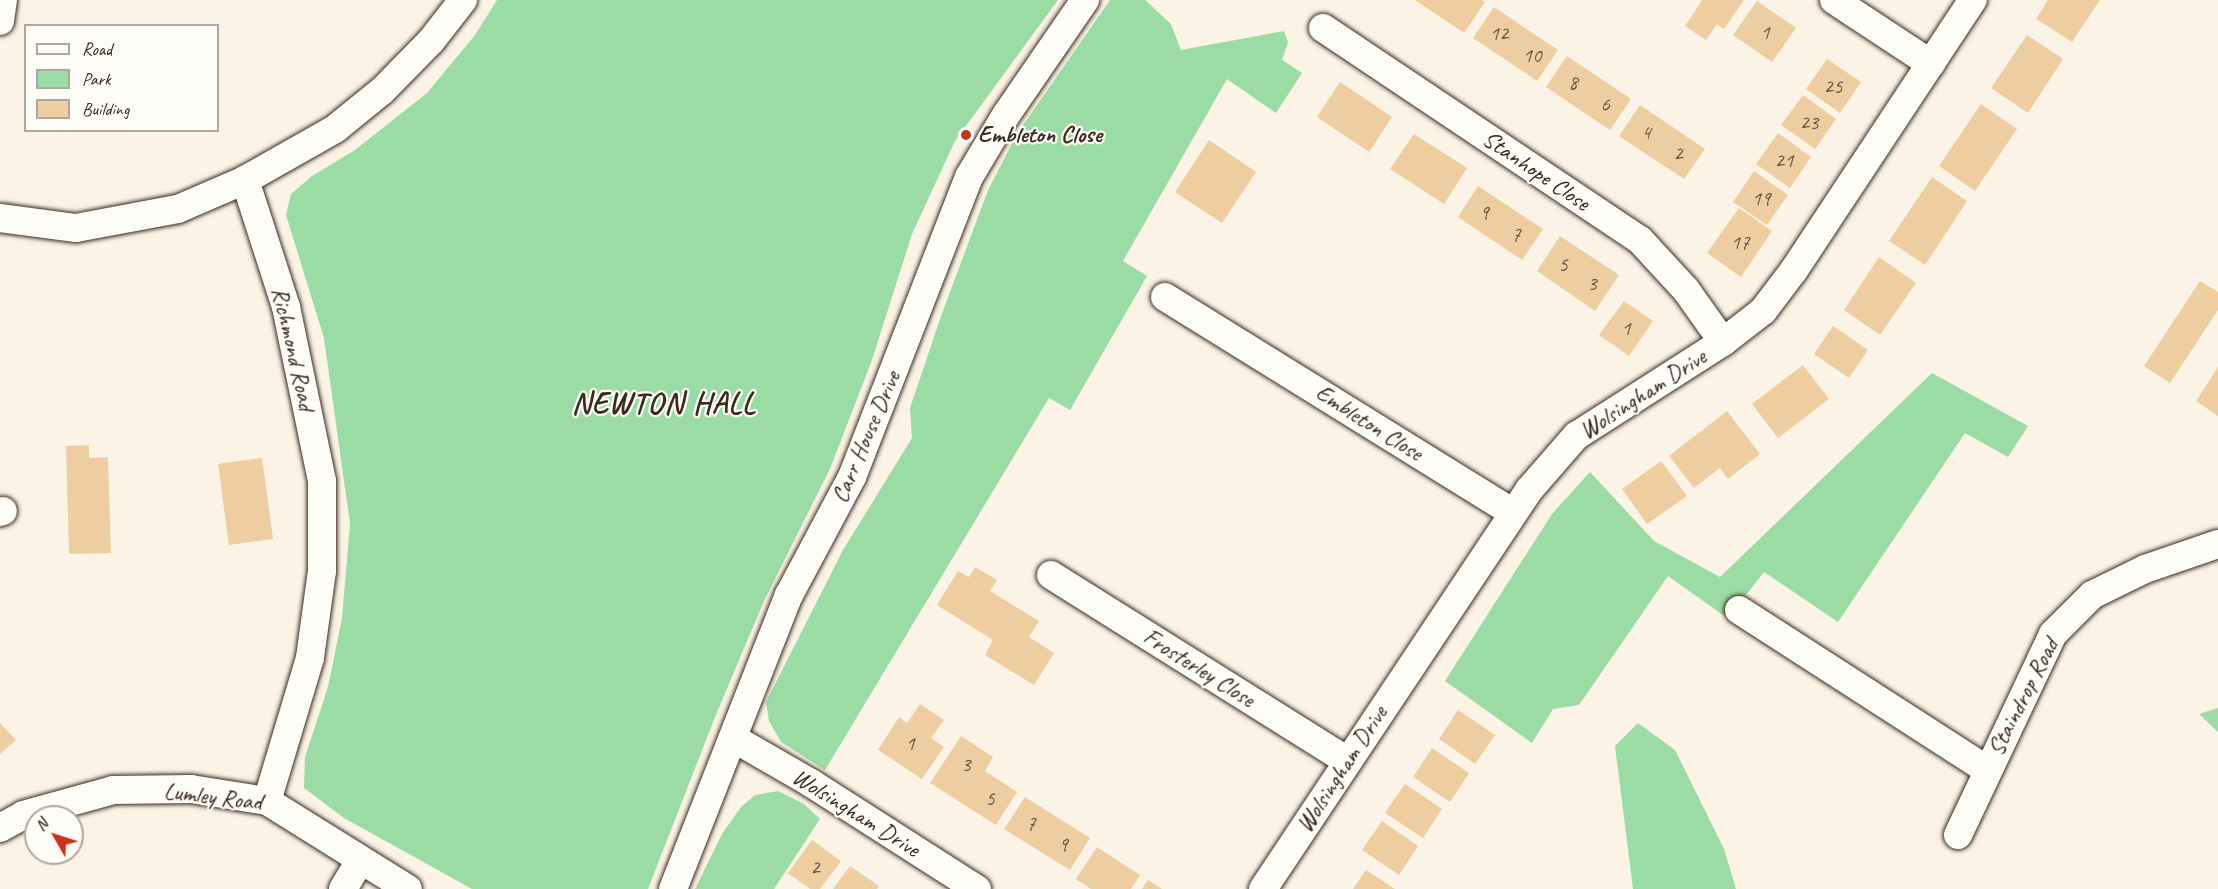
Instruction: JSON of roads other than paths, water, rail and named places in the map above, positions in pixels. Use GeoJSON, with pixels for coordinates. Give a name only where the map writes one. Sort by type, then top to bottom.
{"type":"FeatureCollection","features":[{"type":"Feature","properties":{"kind":"street"},"geometry":{"type":"LineString","coordinates":[[0,21],[3,0]]}},
{"type":"Feature","properties":{"kind":"street"},"geometry":{"type":"LineString","coordinates":[[0,218],[76,228],[178,209],[245,180],[335,129],[382,91],[431,41],[464,0]]}},
{"type":"Feature","properties":{"kind":"street","name":"Carr House Drive"},"geometry":{"type":"LineString","coordinates":[[673,889],[789,595],[852,477],[969,177],[1005,115],[1085,0]]}},
{"type":"Feature","properties":{"kind":"street"},"geometry":{"type":"LineString","coordinates":[[1834,0],[1931,64]]}},
{"type":"Feature","properties":{"kind":"street","name":"Wolsingham Drive"},"geometry":{"type":"LineString","coordinates":[[1263,889],[1512,512],[1576,436],[1723,342],[1763,311],[1788,278],[1973,0]]}},
{"type":"Feature","properties":{"kind":"street","name":"Stanhope Close"},"geometry":{"type":"LineString","coordinates":[[1323,28],[1640,240],[1686,290],[1723,342]]}},
{"type":"Feature","properties":{"kind":"street","name":"Richmond Road"},"geometry":{"type":"LineString","coordinates":[[245,180],[286,307],[322,481],[322,571],[310,658],[267,801]]}},
{"type":"Feature","properties":{"kind":"street","name":"Embleton Close"},"geometry":{"type":"LineString","coordinates":[[1166,297],[1512,512]]}},
{"type":"Feature","properties":{"kind":"street","name":"Staindrop Road"},"geometry":{"type":"LineString","coordinates":[[1958,835],[2053,634],[2092,595],[2145,569],[2218,544]]}},
{"type":"Feature","properties":{"kind":"street","name":"Frosterley Close"},"geometry":{"type":"LineString","coordinates":[[1051,575],[1347,761]]}},
{"type":"Feature","properties":{"kind":"street","name":"Staindrop Road"},"geometry":{"type":"LineString","coordinates":[[1739,610],[1987,770]]}},
{"type":"Feature","properties":{"kind":"street","name":"Wolsingham Drive"},"geometry":{"type":"LineString","coordinates":[[733,738],[811,783],[978,889]]}},
{"type":"Feature","properties":{"kind":"street","name":"Lumley Road"},"geometry":{"type":"LineString","coordinates":[[0,828],[23,815],[112,790],[191,789],[267,801],[408,889]]}},
{"type":"Feature","properties":{"kind":"street"},"geometry":{"type":"LineString","coordinates":[[343,889],[360,861]]}},
{"type":"Feature","properties":{"kind":"place","name":"Embleton Close"},"geometry":{"type":"Point","coordinates":[966,135]}},
{"type":"Feature","properties":{"kind":"district","name":"NEWTON HALL"},"geometry":{"type":"Point","coordinates":[664,403]}}]}
